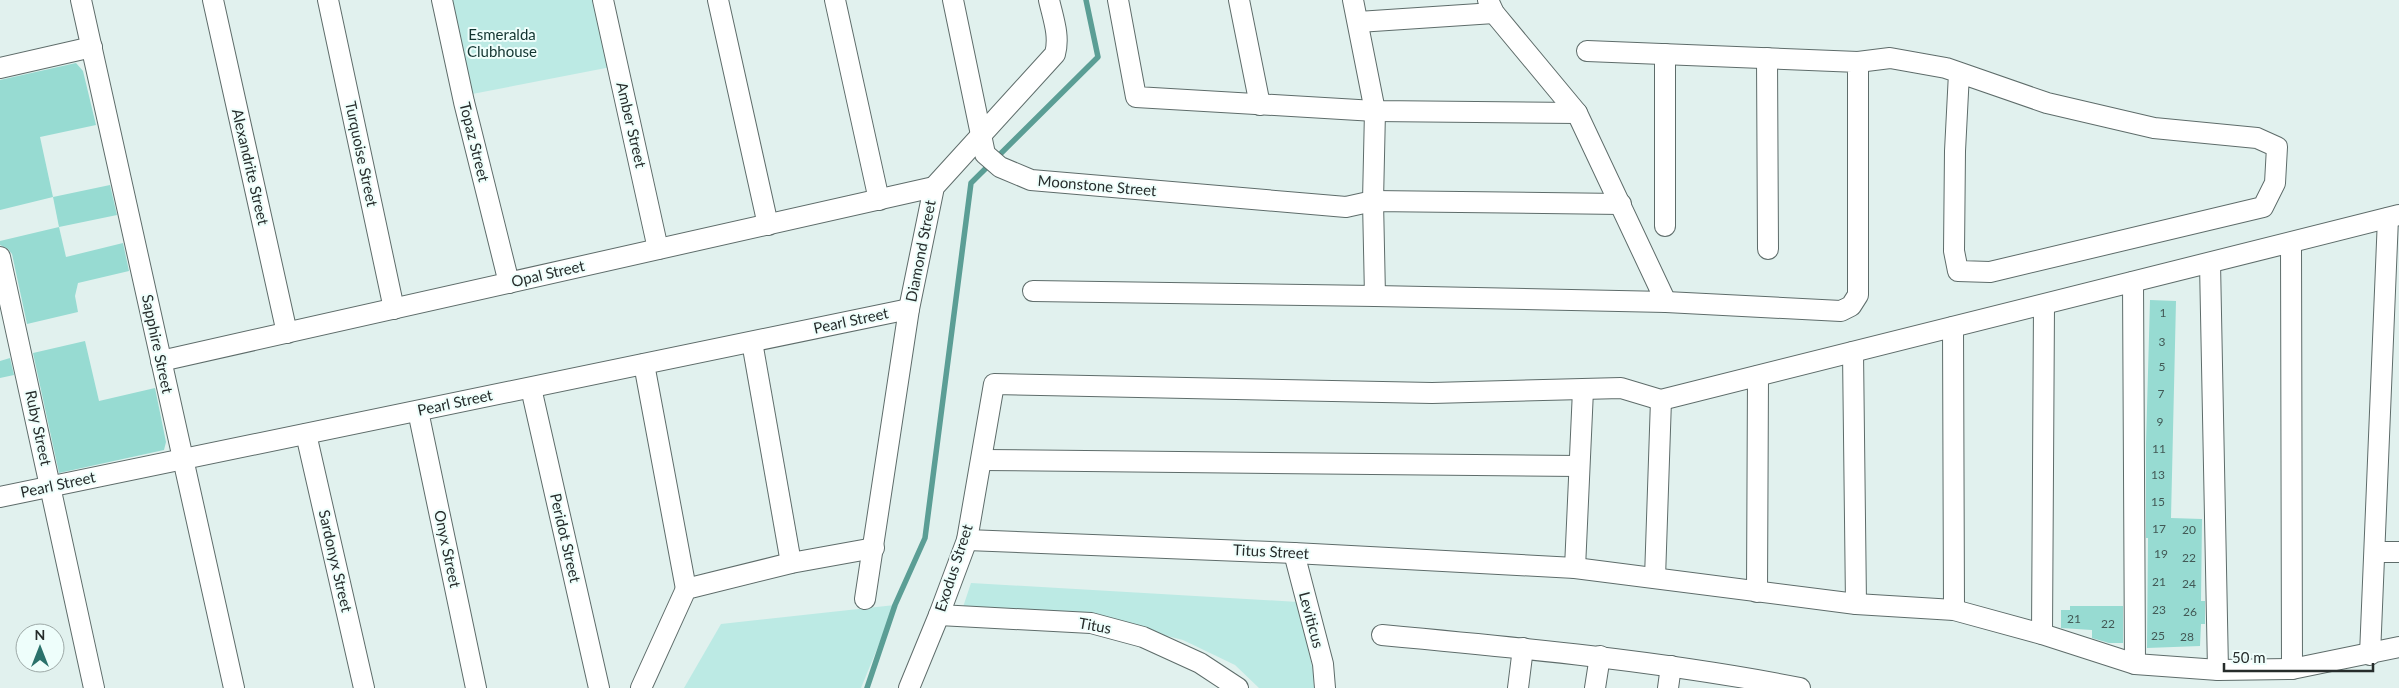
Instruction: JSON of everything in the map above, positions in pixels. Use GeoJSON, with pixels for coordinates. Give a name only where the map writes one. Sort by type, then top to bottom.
{"type":"FeatureCollection","features":[{"type":"Feature","properties":{"kind":"street","name":"Sapphire Street"},"geometry":{"type":"LineString","coordinates":[[82,0],[234,688]]}},
{"type":"Feature","properties":{"kind":"street","name":"Alexandrite Street"},"geometry":{"type":"LineString","coordinates":[[213,0],[287,333]]}},
{"type":"Feature","properties":{"kind":"street","name":"Turquoise Street"},"geometry":{"type":"LineString","coordinates":[[328,0],[394,309]]}},
{"type":"Feature","properties":{"kind":"street","name":"Topaz Street"},"geometry":{"type":"LineString","coordinates":[[442,0],[464,102],[509,283]]}},
{"type":"Feature","properties":{"kind":"street","name":"Amber Street"},"geometry":{"type":"LineString","coordinates":[[603,0],[658,249]]}},
{"type":"Feature","properties":{"kind":"street"},"geometry":{"type":"LineString","coordinates":[[718,0],[768,225]]}},
{"type":"Feature","properties":{"kind":"street"},"geometry":{"type":"LineString","coordinates":[[835,0],[878,200]]}},
{"type":"Feature","properties":{"kind":"street","name":"Moonstone Street"},"geometry":{"type":"LineString","coordinates":[[953,0],[985,154],[1000,167],[1031,180],[1346,207],[1373,201],[1621,204]]}},
{"type":"Feature","properties":{"kind":"street","name":"Diamond Street"},"geometry":{"type":"LineString","coordinates":[[865,599],[909,309],[934,187],[1055,54],[1058,45],[1057,34],[1049,0]]}},
{"type":"Feature","properties":{"kind":"street"},"geometry":{"type":"LineString","coordinates":[[1118,0],[1136,97],[1375,112],[1577,113]]}},
{"type":"Feature","properties":{"kind":"street"},"geometry":{"type":"LineString","coordinates":[[1239,0],[1260,105]]}},
{"type":"Feature","properties":{"kind":"street"},"geometry":{"type":"LineString","coordinates":[[1354,0],[1375,112],[1373,201],[1376,296]]}},
{"type":"Feature","properties":{"kind":"street"},"geometry":{"type":"LineString","coordinates":[[1358,22],[1491,6],[1577,113],[1666,302]]}},
{"type":"Feature","properties":{"kind":"street"},"geometry":{"type":"LineString","coordinates":[[0,68],[92,47]]}},
{"type":"Feature","properties":{"kind":"street"},"geometry":{"type":"LineString","coordinates":[[1587,51],[1858,62],[1890,58],[1946,68],[2047,103],[2154,128],[2257,138],[2277,147],[2276,183],[2263,207],[1990,272],[1958,271],[1954,251],[1955,150],[1960,73]]}},
{"type":"Feature","properties":{"kind":"street"},"geometry":{"type":"LineString","coordinates":[[1665,54],[1665,226]]}},
{"type":"Feature","properties":{"kind":"street"},"geometry":{"type":"LineString","coordinates":[[1767,58],[1768,249]]}},
{"type":"Feature","properties":{"kind":"street"},"geometry":{"type":"LineString","coordinates":[[1033,291],[1666,302],[1841,311],[1851,306],[1858,295],[1858,62]]}},
{"type":"Feature","properties":{"kind":"street","name":"Opal Street"},"geometry":{"type":"LineString","coordinates":[[161,361],[934,187]]}},
{"type":"Feature","properties":{"kind":"street"},"geometry":{"type":"LineString","coordinates":[[1575,568],[1583,390],[1621,388],[1661,400],[2394,217],[2392,299],[2370,655]]}},
{"type":"Feature","properties":{"kind":"street"},"geometry":{"type":"LineString","coordinates":[[2290,243],[2292,669]]}},
{"type":"Feature","properties":{"kind":"street","name":"Ruby Street"},"geometry":{"type":"LineString","coordinates":[[0,257],[94,688]]}},
{"type":"Feature","properties":{"kind":"street"},"geometry":{"type":"LineString","coordinates":[[2210,263],[2218,670]]}},
{"type":"Feature","properties":{"kind":"street"},"geometry":{"type":"LineString","coordinates":[[2133,282],[2135,664]]}},
{"type":"Feature","properties":{"kind":"street"},"geometry":{"type":"LineString","coordinates":[[2042,634],[2044,304]]}},
{"type":"Feature","properties":{"kind":"street","name":"Pearl Street"},"geometry":{"type":"LineString","coordinates":[[0,497],[909,309]]}},
{"type":"Feature","properties":{"kind":"street"},"geometry":{"type":"LineString","coordinates":[[1953,327],[1954,610]]}},
{"type":"Feature","properties":{"kind":"street"},"geometry":{"type":"LineString","coordinates":[[752,342],[791,562]]}},
{"type":"Feature","properties":{"kind":"street"},"geometry":{"type":"LineString","coordinates":[[1854,352],[1856,604]]}},
{"type":"Feature","properties":{"kind":"street"},"geometry":{"type":"LineString","coordinates":[[641,688],[686,589],[644,364]]}},
{"type":"Feature","properties":{"kind":"street"},"geometry":{"type":"LineString","coordinates":[[1757,592],[1758,376]]}},
{"type":"Feature","properties":{"kind":"street","name":"Exodus Street"},"geometry":{"type":"LineString","coordinates":[[909,688],[967,540],[994,384],[1432,394],[1583,390]]}},
{"type":"Feature","properties":{"kind":"street","name":"Peridot Street"},"geometry":{"type":"LineString","coordinates":[[531,388],[599,688]]}},
{"type":"Feature","properties":{"kind":"street"},"geometry":{"type":"LineString","coordinates":[[1655,578],[1661,400]]}},
{"type":"Feature","properties":{"kind":"street","name":"Onyx Street"},"geometry":{"type":"LineString","coordinates":[[418,411],[476,688]]}},
{"type":"Feature","properties":{"kind":"street","name":"Sardonyx Street"},"geometry":{"type":"LineString","coordinates":[[306,434],[364,688]]}},
{"type":"Feature","properties":{"kind":"street"},"geometry":{"type":"LineString","coordinates":[[982,460],[1579,466]]}},
{"type":"Feature","properties":{"kind":"street","name":"Titus Street"},"geometry":{"type":"LineString","coordinates":[[967,540],[1294,553],[1575,568],[1856,604],[1954,610],[2042,634],[2135,664],[2218,670],[2292,669],[2370,655],[2399,647]]}},
{"type":"Feature","properties":{"kind":"street"},"geometry":{"type":"LineString","coordinates":[[686,589],[791,562],[874,548]]}},
{"type":"Feature","properties":{"kind":"street"},"geometry":{"type":"LineString","coordinates":[[2375,552],[2399,552]]}},
{"type":"Feature","properties":{"kind":"street","name":"Leviticus"},"geometry":{"type":"LineString","coordinates":[[1294,553],[1323,664],[1325,688]]}},
{"type":"Feature","properties":{"kind":"street","name":"Titus"},"geometry":{"type":"LineString","coordinates":[[939,615],[1092,623],[1143,637],[1200,663],[1238,688]]}},
{"type":"Feature","properties":{"kind":"street"},"geometry":{"type":"LineString","coordinates":[[1382,635],[1600,656],[1671,666],[1744,683],[1800,688]]}},
{"type":"Feature","properties":{"kind":"street"},"geometry":{"type":"LineString","coordinates":[[1518,688],[1523,648]]}},
{"type":"Feature","properties":{"kind":"street"},"geometry":{"type":"LineString","coordinates":[[1595,688],[1600,656]]}},
{"type":"Feature","properties":{"kind":"street"},"geometry":{"type":"LineString","coordinates":[[1668,688],[1671,666]]}},
{"type":"Feature","properties":{"kind":"green space","name":"Esmeralda Clubhouse"},"geometry":{"type":"Polygon","coordinates":[[[446,0],[596,0],[611,67],[467,95],[446,0]]]}},
{"type":"Feature","properties":{"kind":"green space"},"geometry":{"type":"Polygon","coordinates":[[[971,583],[1298,602],[1313,671],[1314,688],[1259,688],[1235,665],[1183,640],[1092,617],[963,607],[971,583]]]}},
{"type":"Feature","properties":{"kind":"green space"},"geometry":{"type":"Polygon","coordinates":[[[895,605],[861,688],[684,688],[721,624],[895,605]]]}},
{"type":"Feature","properties":{"kind":"building"},"geometry":{"type":"Polygon","coordinates":[[[76,63],[83,71],[96,125],[40,137],[53,197],[0,210],[0,80],[76,63]]]}},
{"type":"Feature","properties":{"kind":"building"},"geometry":{"type":"Polygon","coordinates":[[[110,185],[117,215],[59,227],[53,197],[110,185]]]}},
{"type":"Feature","properties":{"kind":"building"},"geometry":{"type":"Polygon","coordinates":[[[59,227],[66,257],[123,243],[129,271],[78,283],[75,296],[78,312],[27,324],[12,254],[8,249],[0,245],[0,241],[59,227]]]}},
{"type":"Feature","properties":{"kind":"building"},"geometry":{"type":"Polygon","coordinates":[[[2150,300],[2176,301],[2171,518],[2202,519],[2201,601],[2205,601],[2205,624],[2201,624],[2200,646],[2147,648],[2148,538],[2146,538],[2146,444],[2150,300]]]}},
{"type":"Feature","properties":{"kind":"building"},"geometry":{"type":"Polygon","coordinates":[[[85,341],[99,401],[155,388],[166,442],[164,450],[59,473],[33,353],[85,341]]]}},
{"type":"Feature","properties":{"kind":"building"},"geometry":{"type":"Polygon","coordinates":[[[10,358],[14,375],[0,378],[0,361],[10,358]]]}},
{"type":"Feature","properties":{"kind":"building"},"geometry":{"type":"Polygon","coordinates":[[[2070,606],[2123,606],[2123,643],[2109,643],[2092,638],[2092,630],[2061,628],[2061,610],[2070,610],[2070,606]]]}},
{"type":"Feature","properties":{"kind":"waterway"},"geometry":{"type":"LineString","coordinates":[[867,688],[895,605],[925,538],[971,183],[1098,57],[1086,0]]}}]}
